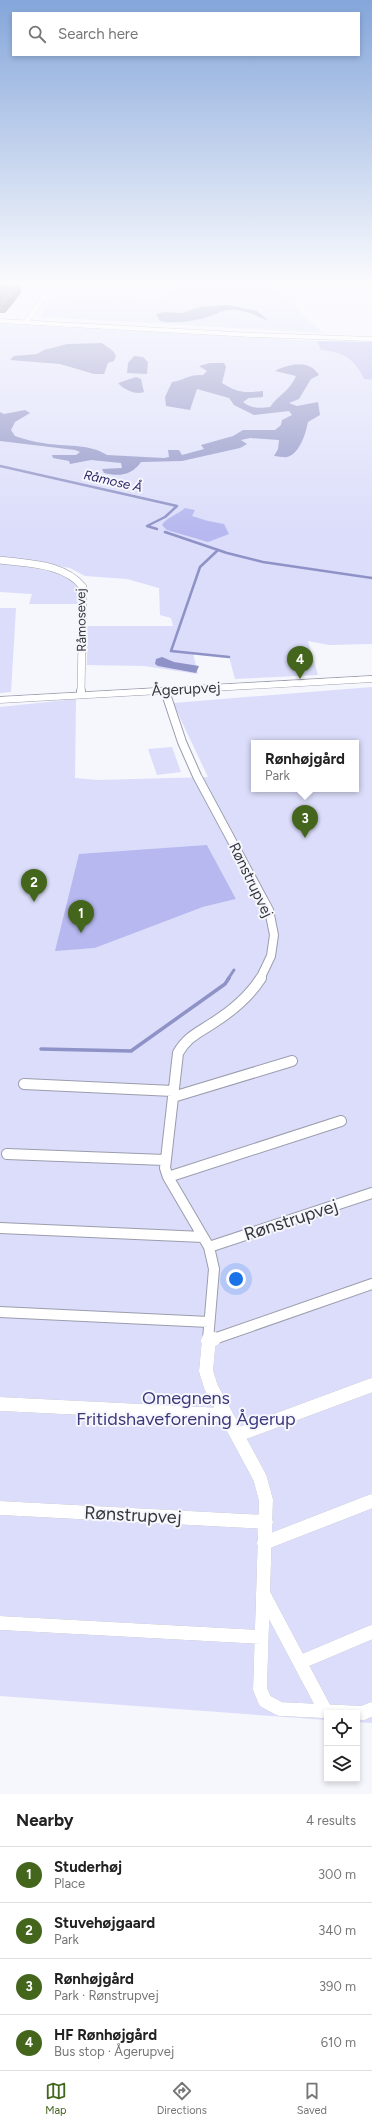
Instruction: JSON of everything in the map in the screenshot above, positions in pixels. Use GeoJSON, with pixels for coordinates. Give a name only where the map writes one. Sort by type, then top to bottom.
{"type":"FeatureCollection","features":[{"type":"Feature","properties":{"kind":"street","name":"Råmosevej"},"geometry":{"type":"LineString","coordinates":[[0,560],[62,571],[80,580],[83,587],[81,694]]}},
{"type":"Feature","properties":{"kind":"street","name":"Ågerupvej"},"geometry":{"type":"LineString","coordinates":[[0,700],[81,694],[372,679]]}},
{"type":"Feature","properties":{"kind":"street","name":"Rønstrupvej"},"geometry":{"type":"LineString","coordinates":[[165,690],[182,742],[197,776],[269,910],[274,935],[271,956],[260,979],[243,1001],[214,1023],[185,1041],[178,1053],[165,1160],[168,1177],[203,1236],[209,1248],[214,1269],[206,1372],[224,1415],[237,1435],[260,1478],[266,1500],[260,1689],[265,1701],[280,1709],[325,1710],[301,1662],[264,1595]]}},
{"type":"Feature","properties":{"kind":"street"},"geometry":{"type":"LineString","coordinates":[[24,1084],[173,1094],[292,1061]]}},
{"type":"Feature","properties":{"kind":"street"},"geometry":{"type":"LineString","coordinates":[[168,1177],[341,1121]]}},
{"type":"Feature","properties":{"kind":"street"},"geometry":{"type":"LineString","coordinates":[[7,1154],[165,1160]]}},
{"type":"Feature","properties":{"kind":"street","name":"Rønstrupvej"},"geometry":{"type":"LineString","coordinates":[[209,1248],[372,1193]]}},
{"type":"Feature","properties":{"kind":"street"},"geometry":{"type":"LineString","coordinates":[[0,1228],[203,1236]]}},
{"type":"Feature","properties":{"kind":"street"},"geometry":{"type":"LineString","coordinates":[[208,1341],[372,1284]]}},
{"type":"Feature","properties":{"kind":"street"},"geometry":{"type":"LineString","coordinates":[[0,1312],[209,1322]]}},
{"type":"Feature","properties":{"kind":"street"},"geometry":{"type":"LineString","coordinates":[[237,1435],[372,1385]]}},
{"type":"Feature","properties":{"kind":"street"},"geometry":{"type":"LineString","coordinates":[[0,1404],[224,1415]]}},
{"type":"Feature","properties":{"kind":"street"},"geometry":{"type":"LineString","coordinates":[[264,1544],[372,1500]]}},
{"type":"Feature","properties":{"kind":"street","name":"Rønstrupvej"},"geometry":{"type":"LineString","coordinates":[[0,1508],[266,1522]]}},
{"type":"Feature","properties":{"kind":"street"},"geometry":{"type":"LineString","coordinates":[[0,1622],[261,1637]]}},
{"type":"Feature","properties":{"kind":"street"},"geometry":{"type":"LineString","coordinates":[[301,1662],[372,1632]]}},
{"type":"Feature","properties":{"kind":"street","name":"Rønstrupvej"},"geometry":{"type":"LineString","coordinates":[[360,1713],[372,1709]]}},
{"type":"Feature","properties":{"kind":"green space"},"geometry":{"type":"Polygon","coordinates":[[[0,366],[356,366],[364,379],[372,380],[372,644],[329,645],[308,641],[318,675],[235,679],[229,657],[193,653],[198,674],[144,666],[87,665],[87,626],[173,626],[171,618],[160,615],[159,588],[127,579],[85,576],[70,568],[0,557],[0,366]]]}},
{"type":"Feature","properties":{"kind":"green space"},"geometry":{"type":"Polygon","coordinates":[[[0,562],[69,576],[80,588],[78,604],[29,604],[32,594],[0,592],[0,562]]]}},
{"type":"Feature","properties":{"kind":"green space"},"geometry":{"type":"Polygon","coordinates":[[[0,608],[16,608],[11,692],[0,693],[0,608]]]}},
{"type":"Feature","properties":{"kind":"green space","name":"Omegnens Fritidshaveforening Ågerup"},"geometry":{"type":"Polygon","coordinates":[[[372,687],[372,1723],[360,1722],[360,1710],[324,1710],[324,1720],[0,1696],[0,707],[76,699],[75,778],[98,780],[208,777],[173,703],[372,687]],[[207,845],[55,950],[95,948],[203,907],[236,899],[207,845]]]}},
{"type":"Feature","properties":{"kind":"green space"},"geometry":{"type":"Polygon","coordinates":[[[172,747],[181,772],[157,775],[148,749],[172,747]]]}},
{"type":"Feature","properties":{"kind":"shaded area"},"geometry":{"type":"Polygon","coordinates":[[[66,366],[107,366],[104,374],[94,374],[66,366]]]}},
{"type":"Feature","properties":{"kind":"shaded area"},"geometry":{"type":"Polygon","coordinates":[[[128,366],[148,366],[147,374],[127,373],[128,366]]]}},
{"type":"Feature","properties":{"kind":"shaded area"},"geometry":{"type":"Polygon","coordinates":[[[199,366],[225,366],[222,383],[241,392],[263,391],[263,397],[249,398],[243,402],[256,408],[270,407],[288,389],[296,376],[275,371],[288,366],[310,367],[319,375],[311,379],[299,399],[289,403],[297,406],[318,402],[320,415],[308,422],[299,447],[292,455],[287,457],[274,456],[278,449],[279,440],[250,438],[241,440],[247,444],[240,448],[182,461],[141,462],[134,470],[120,475],[104,473],[102,469],[122,468],[121,463],[91,460],[70,464],[69,461],[53,458],[52,455],[76,455],[80,452],[75,450],[0,441],[0,412],[4,414],[25,410],[30,413],[15,422],[11,430],[15,436],[40,443],[84,447],[100,451],[107,455],[164,458],[169,457],[168,450],[179,450],[182,455],[204,449],[201,445],[233,436],[243,430],[275,430],[281,425],[282,420],[292,415],[289,411],[254,415],[234,405],[229,398],[197,389],[190,410],[166,406],[165,397],[172,382],[194,375],[203,375],[207,371],[199,366]]]}},
{"type":"Feature","properties":{"kind":"shaded area"},"geometry":{"type":"Polygon","coordinates":[[[356,366],[372,366],[372,380],[364,379],[356,366]]]}},
{"type":"Feature","properties":{"kind":"shaded area"},"geometry":{"type":"Polygon","coordinates":[[[136,377],[141,379],[144,392],[137,393],[130,391],[123,388],[118,383],[136,377]]]}},
{"type":"Feature","properties":{"kind":"shaded area"},"geometry":{"type":"Polygon","coordinates":[[[185,508],[195,510],[192,516],[224,524],[229,534],[208,542],[167,530],[162,525],[185,508]]]}},
{"type":"Feature","properties":{"kind":"shaded area"},"geometry":{"type":"Polygon","coordinates":[[[162,657],[174,662],[199,666],[196,673],[158,666],[155,664],[156,659],[162,657]]]}},
{"type":"Feature","properties":{"kind":"shaded area"},"geometry":{"type":"Polygon","coordinates":[[[207,845],[236,899],[203,907],[95,948],[55,951],[79,854],[207,845]]]}},
{"type":"Feature","properties":{"kind":"waterway","name":"Råmose Å"},"geometry":{"type":"LineString","coordinates":[[0,466],[177,506],[165,517],[147,526],[157,529]]}},
{"type":"Feature","properties":{"kind":"waterway","name":"Råmose Å"},"geometry":{"type":"LineString","coordinates":[[165,532],[227,553],[263,562],[372,578]]}},
{"type":"Feature","properties":{"kind":"waterway"},"geometry":{"type":"LineString","coordinates":[[218,550],[200,567],[171,651],[229,657]]}},
{"type":"Feature","properties":{"kind":"waterway"},"geometry":{"type":"LineString","coordinates":[[228,979],[234,970]]}},
{"type":"Feature","properties":{"kind":"waterway"},"geometry":{"type":"LineString","coordinates":[[41,1049],[131,1051],[225,984],[229,978]]}},
{"type":"Feature","properties":{"kind":"place","name":"HF Rønhøjgård"},"geometry":{"type":"Point","coordinates":[300,679]}},
{"type":"Feature","properties":{"kind":"place","name":"Rønhøjgård"},"geometry":{"type":"Point","coordinates":[305,838]}},
{"type":"Feature","properties":{"kind":"place","name":"Stuvehøjgaard"},"geometry":{"type":"Point","coordinates":[34,902]}},
{"type":"Feature","properties":{"kind":"place","name":"Studerhøj"},"geometry":{"type":"Point","coordinates":[81,933]}}]}
